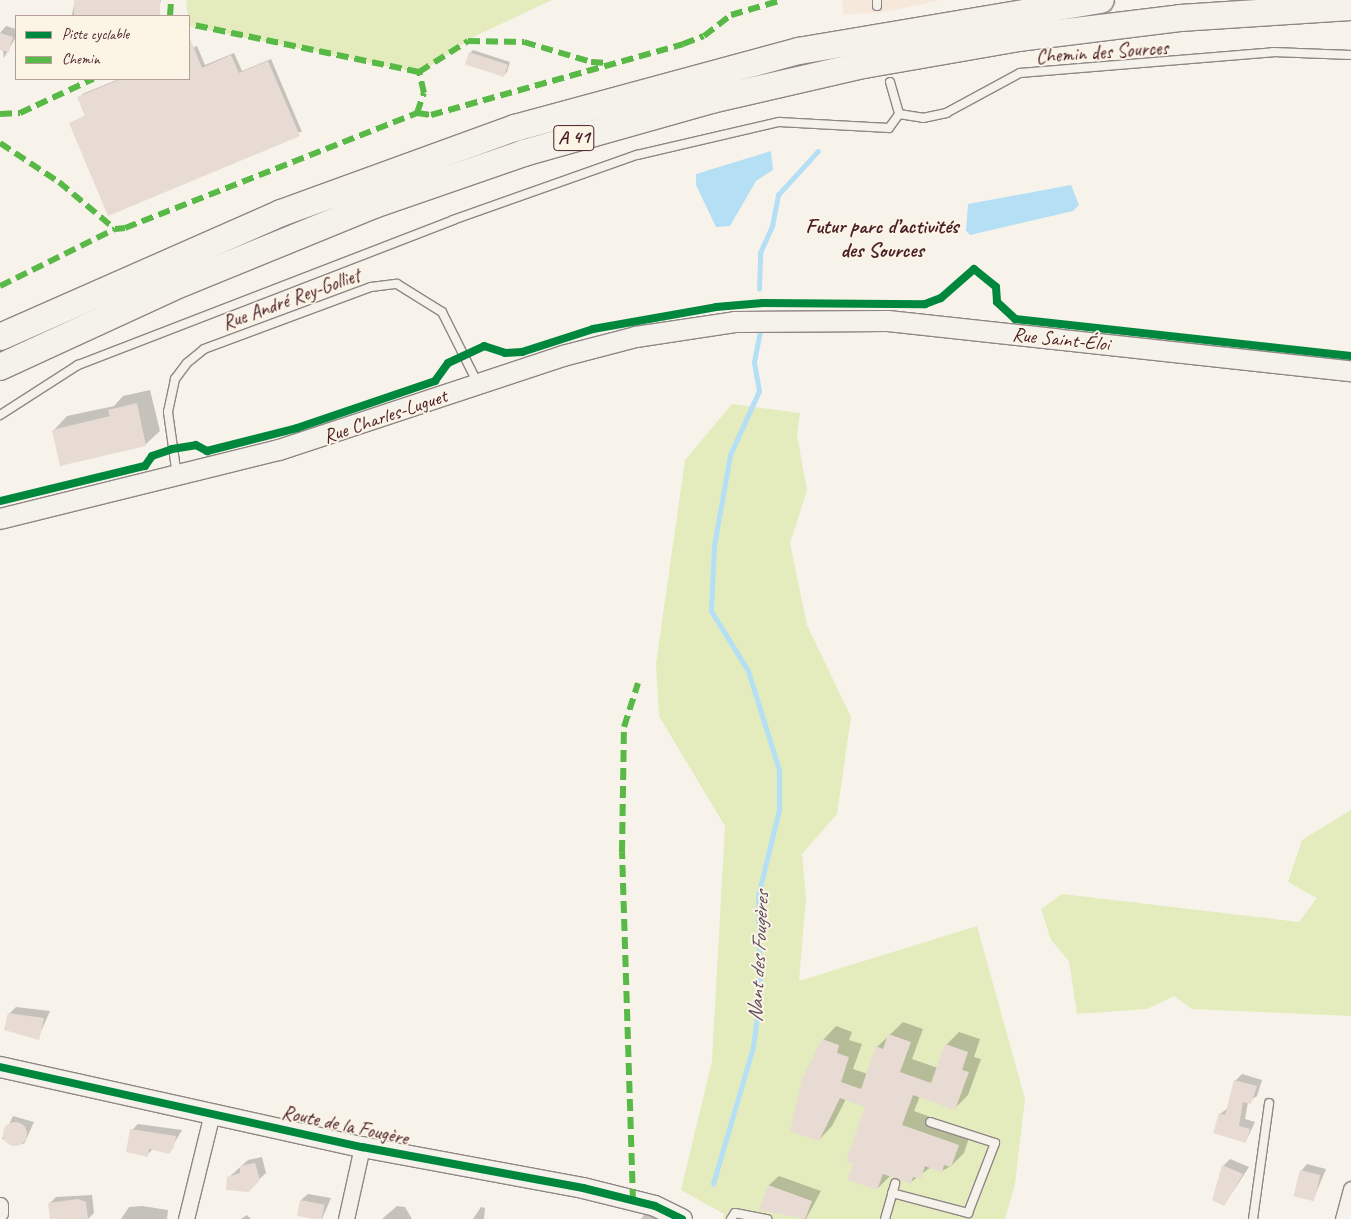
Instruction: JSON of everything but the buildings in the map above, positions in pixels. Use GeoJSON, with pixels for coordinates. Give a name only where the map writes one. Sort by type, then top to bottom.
{"type":"FeatureCollection","features":[{"type":"Feature","properties":{"kind":"highway"},"geometry":{"type":"LineString","coordinates":[[1055,7],[1085,0]]}},
{"type":"Feature","properties":{"kind":"highway","name":"A 41"},"geometry":{"type":"LineString","coordinates":[[0,337],[281,213],[516,128],[808,49],[1102,0]]}},
{"type":"Feature","properties":{"kind":"highway","name":"A 41"},"geometry":{"type":"LineString","coordinates":[[0,366],[183,283],[374,205],[524,153],[711,100],[864,65],[1018,38],[1180,18],[1351,7]]}},
{"type":"Feature","properties":{"kind":"main road","name":"Rue Saint-Éloi"},"geometry":{"type":"LineString","coordinates":[[770,319],[888,321],[1351,371]]}},
{"type":"Feature","properties":{"kind":"main road","name":"Rue Charles-Luguet"},"geometry":{"type":"LineString","coordinates":[[0,519],[176,476],[370,423],[478,384],[636,337],[770,319]]}},
{"type":"Feature","properties":{"kind":"main road","name":"Route de la Fougère"},"geometry":{"type":"LineString","coordinates":[[0,1067],[362,1147],[583,1188],[655,1206],[682,1219]]}},
{"type":"Feature","properties":{"kind":"street"},"geometry":{"type":"LineString","coordinates":[[186,1219],[212,1113]]}},
{"type":"Feature","properties":{"kind":"street"},"geometry":{"type":"LineString","coordinates":[[346,1219],[362,1147]]}},
{"type":"Feature","properties":{"kind":"street"},"geometry":{"type":"LineString","coordinates":[[1343,1219],[1351,1189]]}},
{"type":"Feature","properties":{"kind":"street"},"geometry":{"type":"LineString","coordinates":[[0,1205],[0,1213]]}},
{"type":"Feature","properties":{"kind":"lane","name":"Chemin des Sources"},"geometry":{"type":"LineString","coordinates":[[899,114],[923,118],[946,114],[1020,73],[1273,52],[1351,55]]}},
{"type":"Feature","properties":{"kind":"lane"},"geometry":{"type":"LineString","coordinates":[[0,415],[78,365],[443,224],[637,155],[779,122],[888,128],[899,114],[890,82]]}},
{"type":"Feature","properties":{"kind":"lane","name":"Rue André Rey-Golliet"},"geometry":{"type":"LineString","coordinates":[[176,476],[168,412],[175,379],[187,363],[204,349],[371,287],[397,284],[442,312],[478,384]]}},
{"type":"Feature","properties":{"kind":"lane"},"geometry":{"type":"LineString","coordinates":[[1253,1219],[1269,1103]]}},
{"type":"Feature","properties":{"kind":"lane"},"geometry":{"type":"LineString","coordinates":[[892,1193],[968,1213],[994,1143],[930,1122]]}},
{"type":"Feature","properties":{"kind":"lane"},"geometry":{"type":"LineString","coordinates":[[885,1219],[895,1183]]}},
{"type":"Feature","properties":{"kind":"lane"},"geometry":{"type":"LineString","coordinates":[[731,1219],[735,1212],[768,1219]]}},
{"type":"Feature","properties":{"kind":"shaded area"},"geometry":{"type":"Polygon","coordinates":[[[843,0],[941,0],[879,13],[843,14],[843,0]]]}},
{"type":"Feature","properties":{"kind":"green space"},"geometry":{"type":"Polygon","coordinates":[[[186,0],[552,0],[475,36],[420,73],[190,26],[190,15],[188,15],[186,0]]]}},
{"type":"Feature","properties":{"kind":"green space"},"geometry":{"type":"Polygon","coordinates":[[[732,404],[800,413],[797,435],[807,491],[790,543],[807,625],[851,717],[837,814],[802,854],[806,897],[799,981],[977,926],[1025,1099],[1015,1184],[1005,1219],[723,1219],[724,1214],[681,1190],[712,1061],[725,826],[659,716],[656,664],[685,460],[732,404]]]}},
{"type":"Feature","properties":{"kind":"green space"},"geometry":{"type":"Polygon","coordinates":[[[1351,810],[1351,1016],[1192,1009],[1174,996],[1147,1009],[1077,1014],[1069,961],[1051,940],[1041,909],[1062,894],[1299,922],[1317,898],[1288,882],[1302,840],[1351,810]]]}},
{"type":"Feature","properties":{"kind":"water"},"geometry":{"type":"Polygon","coordinates":[[[771,151],[773,170],[756,181],[730,226],[716,227],[696,185],[696,174],[771,151]]]}},
{"type":"Feature","properties":{"kind":"water"},"geometry":{"type":"Polygon","coordinates":[[[1071,185],[1079,205],[1073,211],[970,235],[966,231],[968,204],[1071,185]]]}},
{"type":"Feature","properties":{"kind":"waterway","name":"Nant des Fougères"},"geometry":{"type":"LineString","coordinates":[[759,289],[760,253],[772,226],[778,195],[818,151]]}},
{"type":"Feature","properties":{"kind":"waterway","name":"Nant des Fougères"},"geometry":{"type":"LineString","coordinates":[[713,1184],[753,1047],[760,993],[758,896],[779,810],[779,770],[748,671],[711,611],[714,546],[730,455],[759,391],[754,362],[760,331]]}},
{"type":"Feature","properties":{"kind":"marked path"},"geometry":{"type":"LineString","coordinates":[[170,15],[171,0]]}},
{"type":"Feature","properties":{"kind":"marked path"},"geometry":{"type":"LineString","coordinates":[[417,113],[431,115],[683,44],[704,36],[731,15],[782,0]]}},
{"type":"Feature","properties":{"kind":"marked path"},"geometry":{"type":"LineString","coordinates":[[0,143],[59,182],[115,229],[125,228],[417,113],[424,93],[419,72],[190,24]]}},
{"type":"Feature","properties":{"kind":"marked path"},"geometry":{"type":"LineString","coordinates":[[419,72],[468,41],[524,42],[591,62],[609,63]]}},
{"type":"Feature","properties":{"kind":"marked path"},"geometry":{"type":"LineString","coordinates":[[0,114],[20,113],[91,80]]}},
{"type":"Feature","properties":{"kind":"marked path"},"geometry":{"type":"LineString","coordinates":[[0,286],[115,229]]}},
{"type":"Feature","properties":{"kind":"marked path"},"geometry":{"type":"LineString","coordinates":[[633,1201],[622,852],[624,727],[638,683]]}},
{"type":"Feature","properties":{"kind":"cycle path"},"geometry":{"type":"LineString","coordinates":[[0,501],[145,466],[152,456],[172,449],[196,445],[207,451],[297,428],[435,381],[448,363],[484,346],[505,353],[522,352],[593,329],[716,307],[763,303],[925,304],[941,298],[974,269],[996,287],[997,302],[1015,319],[1351,356]]}},
{"type":"Feature","properties":{"kind":"cycle path"},"geometry":{"type":"LineString","coordinates":[[0,1067],[362,1147],[583,1188],[655,1206],[682,1219]]}},
{"type":"Feature","properties":{"kind":"district","name":"Futur parc d’activités des Sources"},"geometry":{"type":"Point","coordinates":[882,238]}}]}
